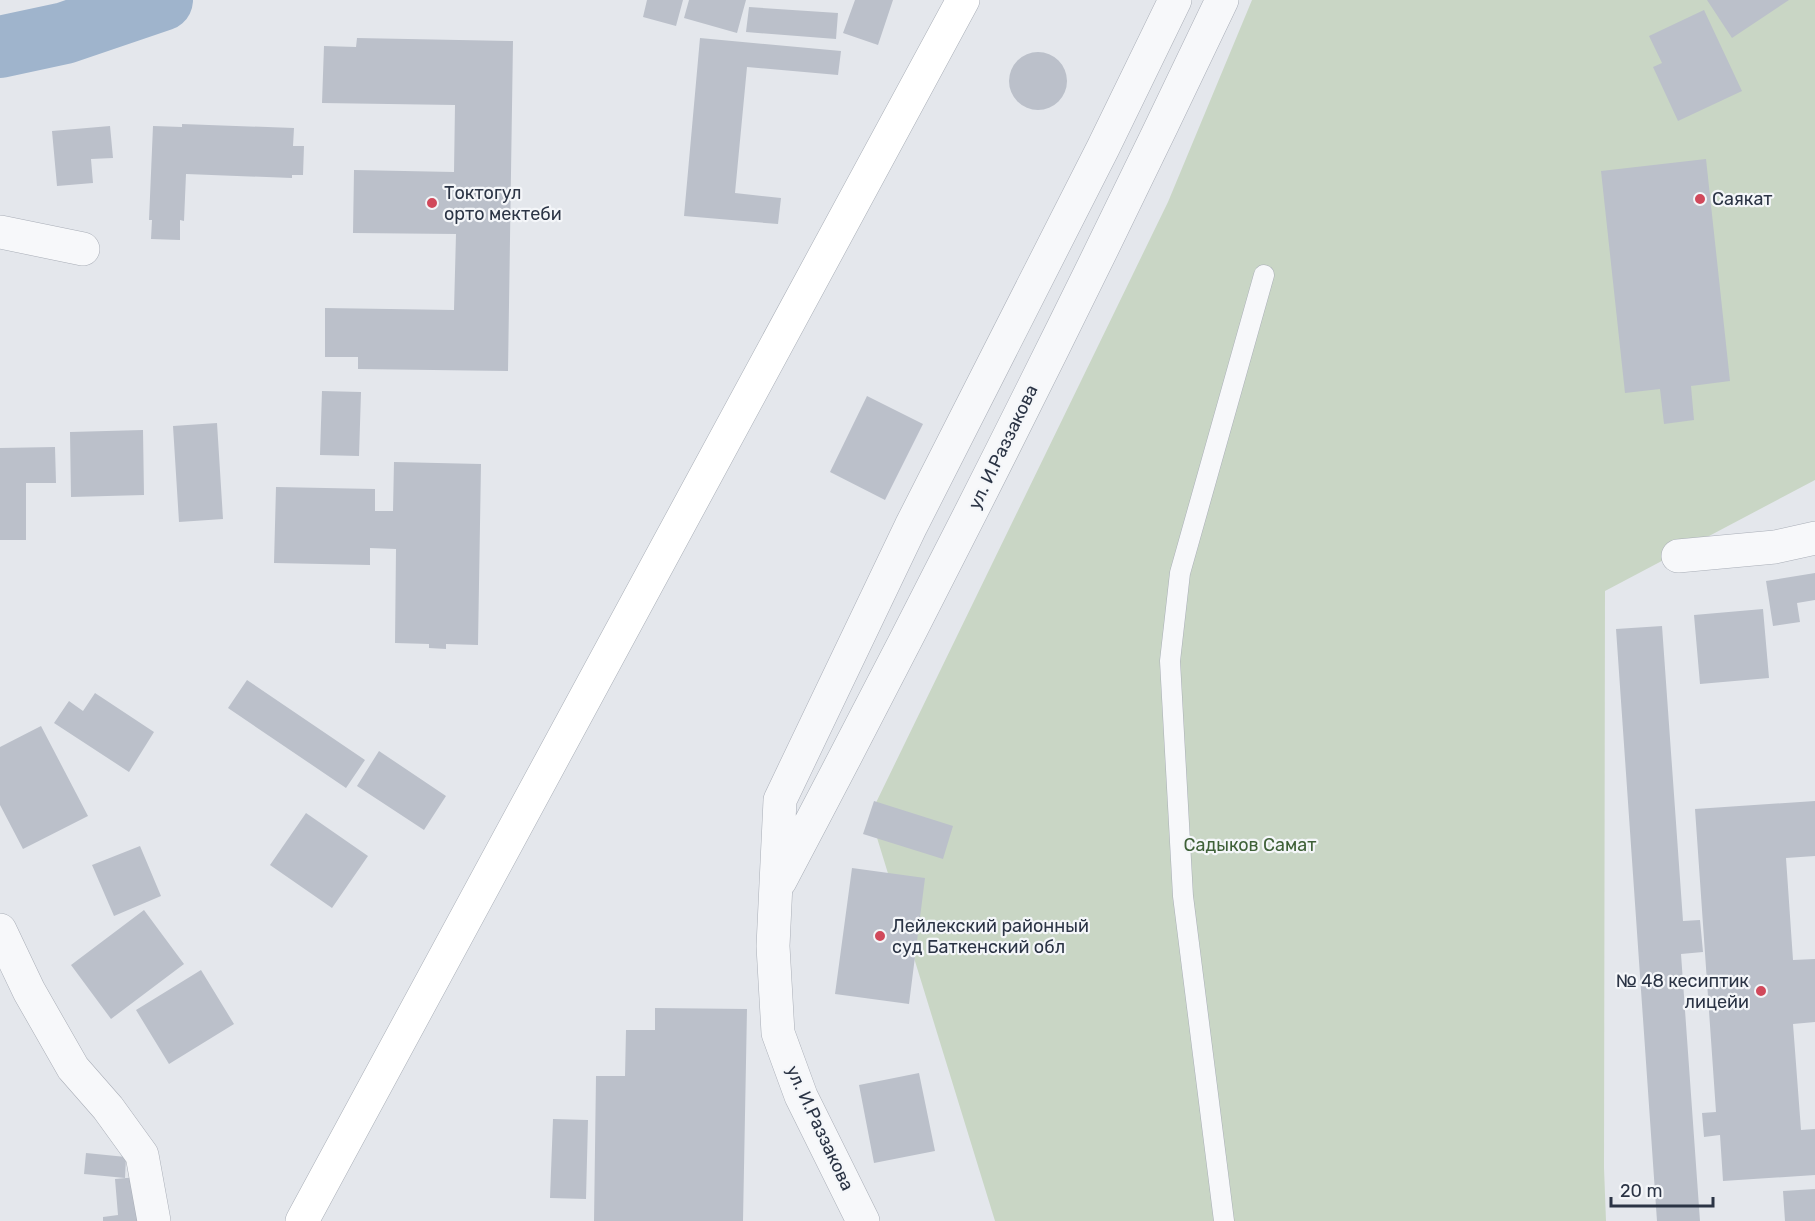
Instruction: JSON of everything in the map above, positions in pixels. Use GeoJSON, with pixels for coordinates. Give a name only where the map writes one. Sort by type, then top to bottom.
{"type":"FeatureCollection","features":[{"type":"Feature","properties":{"kind":"main road"},"geometry":{"type":"LineString","coordinates":[[302,1221],[963,0]]}},
{"type":"Feature","properties":{"kind":"street","name":"ул. И.Раззакова"},"geometry":{"type":"LineString","coordinates":[[863,1221],[801,1096],[778,1033],[773,946],[780,800],[911,526],[1098,158],[1175,0]]}},
{"type":"Feature","properties":{"kind":"street","name":"ул. И.Раззакова"},"geometry":{"type":"LineString","coordinates":[[776,891],[958,536],[1143,166],[1222,0]]}},
{"type":"Feature","properties":{"kind":"street"},"geometry":{"type":"LineString","coordinates":[[0,232],[83,249]]}},
{"type":"Feature","properties":{"kind":"street"},"geometry":{"type":"LineString","coordinates":[[1678,556],[1774,547],[1815,538]]}},
{"type":"Feature","properties":{"kind":"street"},"geometry":{"type":"LineString","coordinates":[[0,930],[29,991],[73,1068],[108,1108],[142,1155],[154,1221]]}},
{"type":"Feature","properties":{"kind":"lane"},"geometry":{"type":"LineString","coordinates":[[1224,1221],[1183,896],[1170,661],[1180,573],[1264,274]]}},
{"type":"Feature","properties":{"kind":"green space","name":"Садыков Самат"},"geometry":{"type":"Polygon","coordinates":[[[1252,0],[1815,0],[1815,480],[1605,591],[1604,1168],[1606,1221],[995,1221],[870,815],[1168,202],[1252,0]]]}},
{"type":"Feature","properties":{"kind":"building"},"geometry":{"type":"Polygon","coordinates":[[[647,0],[683,0],[676,26],[643,17],[647,0]]]}},
{"type":"Feature","properties":{"kind":"building"},"geometry":{"type":"Polygon","coordinates":[[[689,0],[746,0],[737,33],[684,18],[689,0]]]}},
{"type":"Feature","properties":{"kind":"building"},"geometry":{"type":"Polygon","coordinates":[[[855,0],[893,0],[878,45],[843,33],[855,0]]]}},
{"type":"Feature","properties":{"kind":"building"},"geometry":{"type":"Polygon","coordinates":[[[1707,0],[1789,0],[1732,38],[1707,0]]]}},
{"type":"Feature","properties":{"kind":"building"},"geometry":{"type":"Polygon","coordinates":[[[749,7],[838,13],[836,39],[746,32],[749,7]]]}},
{"type":"Feature","properties":{"kind":"building"},"geometry":{"type":"Polygon","coordinates":[[[1704,10],[1742,91],[1678,121],[1653,67],[1662,63],[1649,36],[1704,10]]]}},
{"type":"Feature","properties":{"kind":"building","name":"Токтогул орто мектеби"},"geometry":{"type":"Polygon","coordinates":[[[357,38],[513,41],[508,371],[358,369],[358,357],[325,357],[325,308],[454,310],[456,234],[353,233],[354,170],[454,172],[455,105],[322,103],[324,46],[356,47],[357,38]]]}},
{"type":"Feature","properties":{"kind":"building"},"geometry":{"type":"Polygon","coordinates":[[[700,38],[841,51],[838,75],[747,67],[735,193],[781,198],[778,224],[684,216],[700,38]]]}},
{"type":"Feature","properties":{"kind":"building"},"geometry":{"type":"Polygon","coordinates":[[[1032,52],[1044,52],[1059,60],[1067,75],[1067,87],[1059,102],[1044,110],[1032,110],[1017,102],[1009,87],[1009,75],[1017,60],[1032,52]]]}},
{"type":"Feature","properties":{"kind":"building"},"geometry":{"type":"Polygon","coordinates":[[[182,124],[294,128],[293,146],[304,146],[303,175],[292,175],[292,178],[186,174],[184,221],[180,220],[180,240],[151,239],[152,220],[149,220],[153,126],[182,127],[182,124]]]}},
{"type":"Feature","properties":{"kind":"building"},"geometry":{"type":"Polygon","coordinates":[[[110,126],[113,158],[91,159],[93,183],[57,186],[52,131],[110,126]]]}},
{"type":"Feature","properties":{"kind":"building"},"geometry":{"type":"Polygon","coordinates":[[[1706,159],[1730,381],[1691,386],[1694,420],[1664,424],[1660,389],[1625,393],[1601,171],[1706,159]]]}},
{"type":"Feature","properties":{"kind":"building"},"geometry":{"type":"Polygon","coordinates":[[[322,391],[361,392],[359,456],[320,455],[322,391]]]}},
{"type":"Feature","properties":{"kind":"building"},"geometry":{"type":"Polygon","coordinates":[[[867,396],[923,424],[885,500],[830,472],[867,396]]]}},
{"type":"Feature","properties":{"kind":"building"},"geometry":{"type":"Polygon","coordinates":[[[217,423],[223,519],[179,522],[173,426],[217,423]]]}},
{"type":"Feature","properties":{"kind":"building"},"geometry":{"type":"Polygon","coordinates":[[[143,430],[144,495],[71,497],[70,432],[143,430]]]}},
{"type":"Feature","properties":{"kind":"building"},"geometry":{"type":"Polygon","coordinates":[[[55,447],[56,483],[26,483],[26,540],[0,540],[0,448],[55,447]]]}},
{"type":"Feature","properties":{"kind":"building"},"geometry":{"type":"Polygon","coordinates":[[[394,462],[481,464],[478,645],[446,644],[446,649],[429,648],[429,644],[395,643],[396,549],[370,548],[370,565],[274,563],[276,487],[375,489],[375,511],[393,511],[394,462]]]}},
{"type":"Feature","properties":{"kind":"building"},"geometry":{"type":"Polygon","coordinates":[[[1815,573],[1815,600],[1797,603],[1800,622],[1773,626],[1766,581],[1815,573]]]}},
{"type":"Feature","properties":{"kind":"building"},"geometry":{"type":"Polygon","coordinates":[[[1763,609],[1769,678],[1700,684],[1694,615],[1763,609]]]}},
{"type":"Feature","properties":{"kind":"building"},"geometry":{"type":"Polygon","coordinates":[[[1662,626],[1683,921],[1700,920],[1703,952],[1681,954],[1700,1221],[1657,1221],[1616,629],[1662,626]]]}},
{"type":"Feature","properties":{"kind":"building"},"geometry":{"type":"Polygon","coordinates":[[[247,680],[365,760],[346,788],[228,708],[247,680]]]}},
{"type":"Feature","properties":{"kind":"building"},"geometry":{"type":"Polygon","coordinates":[[[95,693],[154,732],[129,772],[54,723],[69,701],[83,711],[95,693]]]}},
{"type":"Feature","properties":{"kind":"building"},"geometry":{"type":"Polygon","coordinates":[[[41,726],[88,816],[23,849],[0,805],[0,747],[41,726]]]}},
{"type":"Feature","properties":{"kind":"building"},"geometry":{"type":"Polygon","coordinates":[[[379,751],[446,796],[424,830],[357,786],[379,751]]]}},
{"type":"Feature","properties":{"kind":"building"},"geometry":{"type":"Polygon","coordinates":[[[874,801],[953,826],[943,859],[863,834],[874,801]]]}},
{"type":"Feature","properties":{"kind":"building","name":"№ 48 кесиптик лицейи"},"geometry":{"type":"Polygon","coordinates":[[[1815,801],[1815,856],[1786,858],[1793,960],[1815,959],[1815,1022],[1793,1024],[1801,1130],[1815,1129],[1815,1175],[1723,1181],[1720,1135],[1704,1137],[1702,1113],[1716,1112],[1695,809],[1815,801]]]}},
{"type":"Feature","properties":{"kind":"building"},"geometry":{"type":"Polygon","coordinates":[[[306,813],[368,856],[332,908],[270,865],[306,813]]]}},
{"type":"Feature","properties":{"kind":"building"},"geometry":{"type":"Polygon","coordinates":[[[140,846],[161,896],[114,916],[92,865],[140,846]]]}},
{"type":"Feature","properties":{"kind":"building","name":"Лейлекский районный суд Баткенский обл"},"geometry":{"type":"Polygon","coordinates":[[[852,868],[925,878],[909,1004],[835,994],[852,868]]]}},
{"type":"Feature","properties":{"kind":"building"},"geometry":{"type":"Polygon","coordinates":[[[144,910],[184,964],[111,1019],[71,965],[144,910]]]}},
{"type":"Feature","properties":{"kind":"building"},"geometry":{"type":"Polygon","coordinates":[[[201,970],[234,1024],[169,1064],[136,1010],[201,970]]]}},
{"type":"Feature","properties":{"kind":"building"},"geometry":{"type":"Polygon","coordinates":[[[655,1008],[747,1009],[743,1221],[594,1221],[596,1076],[625,1076],[626,1030],[655,1030],[655,1008]]]}},
{"type":"Feature","properties":{"kind":"building"},"geometry":{"type":"Polygon","coordinates":[[[919,1073],[935,1151],[874,1163],[859,1085],[919,1073]]]}},
{"type":"Feature","properties":{"kind":"building"},"geometry":{"type":"Polygon","coordinates":[[[553,1119],[588,1120],[586,1199],[550,1198],[553,1119]]]}},
{"type":"Feature","properties":{"kind":"building"},"geometry":{"type":"Polygon","coordinates":[[[86,1153],[126,1157],[125,1178],[84,1174],[86,1153]]]}},
{"type":"Feature","properties":{"kind":"building"},"geometry":{"type":"Polygon","coordinates":[[[138,1177],[142,1221],[103,1221],[103,1217],[118,1215],[115,1179],[138,1177]]]}},
{"type":"Feature","properties":{"kind":"building"},"geometry":{"type":"Polygon","coordinates":[[[1815,1189],[1815,1221],[1785,1221],[1783,1191],[1815,1189]]]}},
{"type":"Feature","properties":{"kind":"waterway"},"geometry":{"type":"LineString","coordinates":[[0,47],[65,33],[162,0]]}},
{"type":"Feature","properties":{"kind":"place","name":"Саякат"},"geometry":{"type":"Point","coordinates":[1700,199]}},
{"type":"Feature","properties":{"kind":"place","name":"Токтогул орто мектеби"},"geometry":{"type":"Point","coordinates":[432,203]}},
{"type":"Feature","properties":{"kind":"place","name":"Лейлекский районный суд Баткенский обл"},"geometry":{"type":"Point","coordinates":[880,936]}},
{"type":"Feature","properties":{"kind":"place","name":"№ 48 кесиптик лицейи"},"geometry":{"type":"Point","coordinates":[1761,991]}}]}
